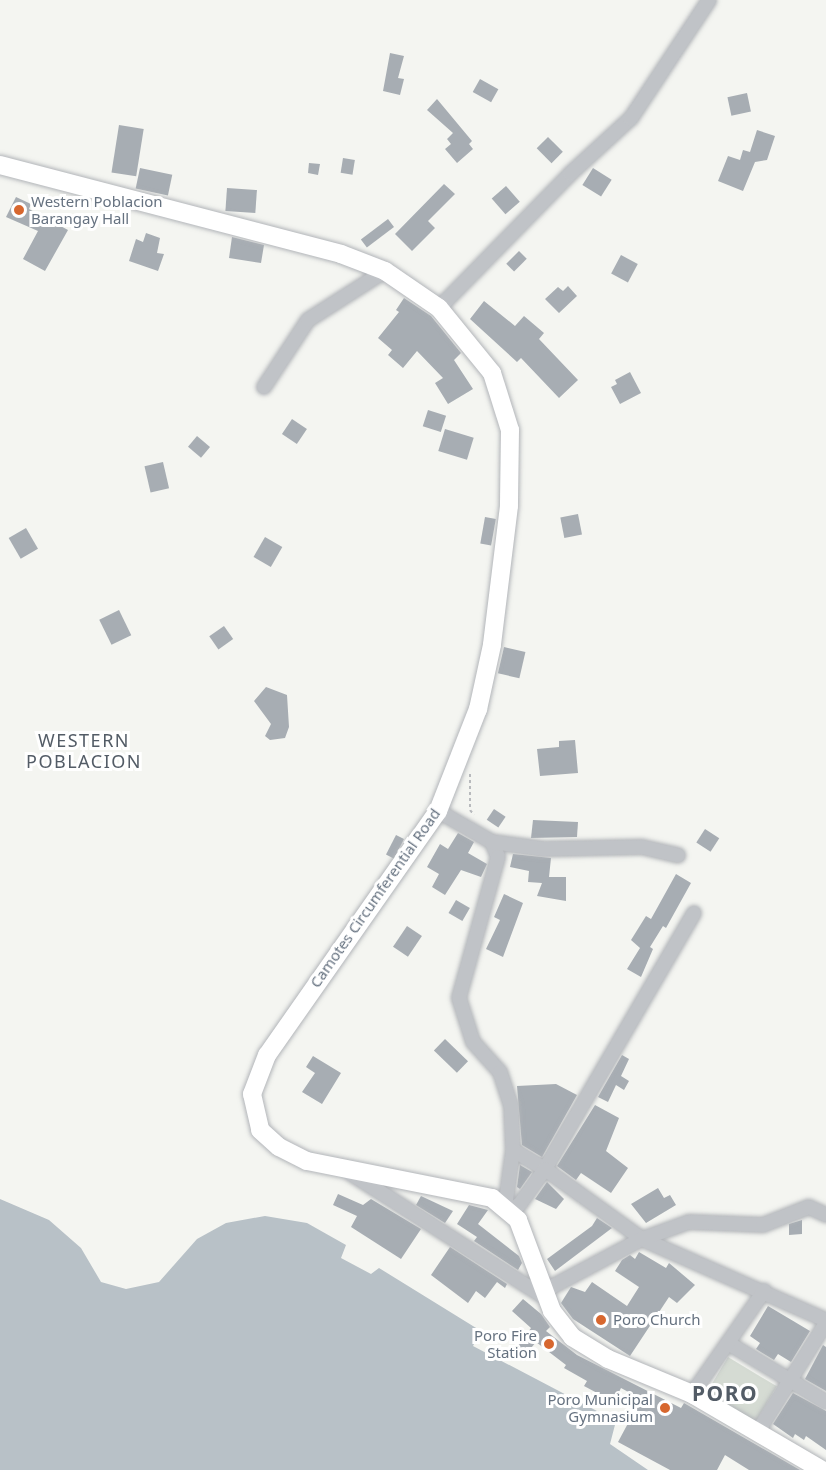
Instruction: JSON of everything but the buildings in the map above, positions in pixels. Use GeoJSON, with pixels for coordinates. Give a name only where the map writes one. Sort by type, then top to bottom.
{"type":"FeatureCollection","features":[{"type":"Feature","properties":{"kind":"main road","name":"Camotes Circumferential Road"},"geometry":{"type":"LineString","coordinates":[[0,165],[342,254],[385,271],[439,308],[492,373],[510,430],[509,506],[492,645],[478,709],[438,811],[330,960],[256,1078],[252,1094],[260,1130],[268,1140],[307,1161],[473,1192],[507,1209],[525,1232],[546,1295],[561,1327],[586,1347],[692,1394],[822,1470]]}},
{"type":"Feature","properties":{"kind":"street"},"geometry":{"type":"LineString","coordinates":[[439,308],[570,174],[631,118],[709,0]]}},
{"type":"Feature","properties":{"kind":"street"},"geometry":{"type":"LineString","coordinates":[[264,387],[308,320],[385,271]]}},
{"type":"Feature","properties":{"kind":"street"},"geometry":{"type":"LineString","coordinates":[[438,811],[492,842],[544,849],[642,847],[678,855]]}},
{"type":"Feature","properties":{"kind":"street"},"geometry":{"type":"LineString","coordinates":[[492,842],[498,857],[459,998],[473,1042],[500,1072],[512,1105],[513,1150],[507,1209],[520,1204],[545,1169],[694,913]]}},
{"type":"Feature","properties":{"kind":"street"},"geometry":{"type":"LineString","coordinates":[[513,1150],[545,1169],[642,1239],[764,1292],[826,1322],[757,1433]]}},
{"type":"Feature","properties":{"kind":"street"},"geometry":{"type":"LineString","coordinates":[[344,1169],[546,1295],[642,1239],[689,1222],[763,1225],[809,1207],[826,1215]]}},
{"type":"Feature","properties":{"kind":"street"},"geometry":{"type":"LineString","coordinates":[[692,1394],[764,1292]]}},
{"type":"Feature","properties":{"kind":"street"},"geometry":{"type":"LineString","coordinates":[[728,1343],[826,1402]]}},
{"type":"Feature","properties":{"kind":"path"},"geometry":{"type":"LineString","coordinates":[[471,766],[470,810],[476,817]]}},
{"type":"Feature","properties":{"kind":"shaded area"},"geometry":{"type":"Polygon","coordinates":[[[0,1199],[49,1220],[81,1248],[101,1282],[126,1289],[159,1282],[197,1239],[226,1223],[265,1216],[307,1223],[346,1245],[341,1258],[371,1274],[379,1268],[481,1331],[473,1346],[616,1421],[610,1444],[648,1470],[0,1470],[0,1199]]]}},
{"type":"Feature","properties":{"kind":"shaded area"},"geometry":{"type":"Polygon","coordinates":[[[728,1357],[777,1386],[755,1422],[706,1393],[728,1357]]]}},
{"type":"Feature","properties":{"kind":"place","name":"Western Poblacion Barangay Hall"},"geometry":{"type":"Point","coordinates":[19,210]}},
{"type":"Feature","properties":{"kind":"place","name":"Poro Church"},"geometry":{"type":"Point","coordinates":[601,1320]}},
{"type":"Feature","properties":{"kind":"place","name":"Poro Fire Station"},"geometry":{"type":"Point","coordinates":[549,1344]}},
{"type":"Feature","properties":{"kind":"place","name":"Poro Municipal Gymnasium"},"geometry":{"type":"Point","coordinates":[665,1408]}},
{"type":"Feature","properties":{"kind":"district","name":"WESTERN POBLACION"},"geometry":{"type":"Point","coordinates":[84,751]}},
{"type":"Feature","properties":{"kind":"district","name":"PORO"},"geometry":{"type":"Point","coordinates":[725,1393]}}]}
